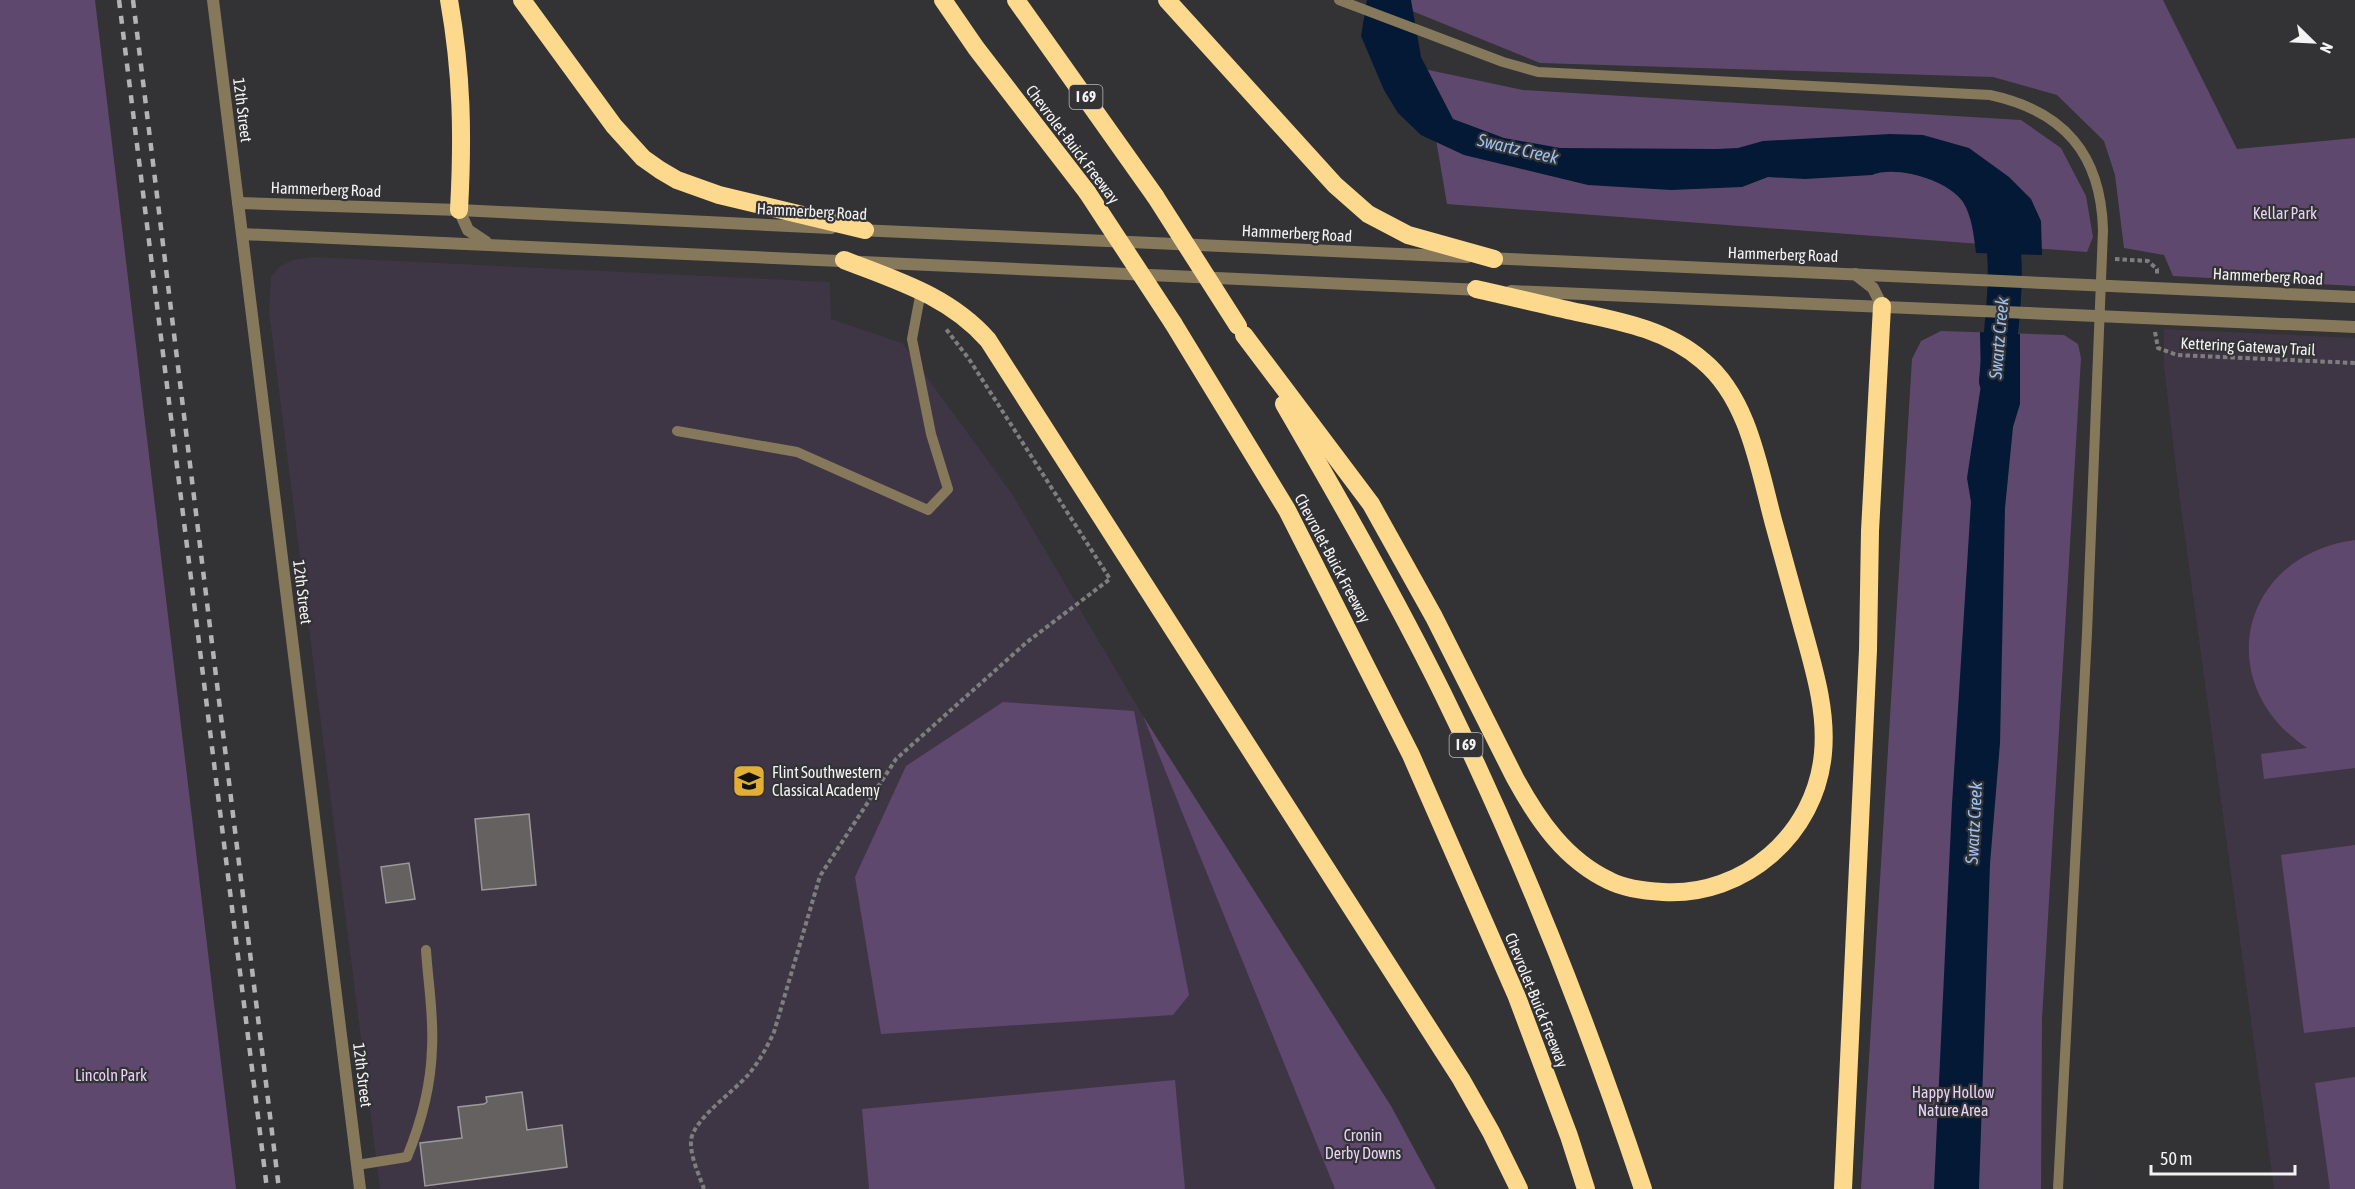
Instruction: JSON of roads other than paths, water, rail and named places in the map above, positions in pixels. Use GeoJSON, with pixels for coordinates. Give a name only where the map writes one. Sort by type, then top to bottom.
{"type":"FeatureCollection","features":[{"type":"Feature","properties":{"kind":"highway"},"geometry":{"type":"LineString","coordinates":[[448,0],[460,80],[462,147],[459,210]]}},
{"type":"Feature","properties":{"kind":"highway"},"geometry":{"type":"LineString","coordinates":[[522,0],[614,126],[643,158],[660,170],[677,180],[719,195],[866,230]]}},
{"type":"Feature","properties":{"kind":"highway"},"geometry":{"type":"LineString","coordinates":[[931,0],[976,48]]}},
{"type":"Feature","properties":{"kind":"highway","name":"Chevrolet-Buick Freeway"},"geometry":{"type":"LineString","coordinates":[[943,0],[976,48],[1088,192],[1173,323],[1287,510],[1411,755],[1517,997],[1569,1136],[1586,1189]]}},
{"type":"Feature","properties":{"kind":"highway","name":"Chevrolet-Buick Freeway"},"geometry":{"type":"LineString","coordinates":[[1016,0],[1155,196],[1241,330],[1390,592],[1443,695],[1517,858],[1587,1027],[1643,1189]]}},
{"type":"Feature","properties":{"kind":"highway"},"geometry":{"type":"LineString","coordinates":[[1167,0],[1335,185],[1368,214],[1408,235],[1494,259]]}},
{"type":"Feature","properties":{"kind":"highway"},"geometry":{"type":"LineString","coordinates":[[844,260],[921,291],[959,312],[973,324],[1001,359],[1461,1080],[1491,1132],[1519,1189]]}},
{"type":"Feature","properties":{"kind":"highway"},"geometry":{"type":"LineString","coordinates":[[1241,330],[1371,504],[1434,617],[1529,804],[1556,841],[1572,858],[1590,870],[1632,889],[1680,893],[1729,882],[1750,871],[1787,840],[1811,801],[1823,754],[1823,725],[1814,671],[1755,454],[1741,414],[1719,377],[1704,361],[1671,339],[1630,323],[1476,289]]}},
{"type":"Feature","properties":{"kind":"highway"},"geometry":{"type":"LineString","coordinates":[[1843,1189],[1869,650],[1870,531],[1882,306]]}},
{"type":"Feature","properties":{"kind":"street","name":"12th Street"},"geometry":{"type":"LineString","coordinates":[[213,0],[360,1189]]}},
{"type":"Feature","properties":{"kind":"street","name":"Hammerberg Road"},"geometry":{"type":"LineString","coordinates":[[238,203],[459,210],[2355,297]]}},
{"type":"Feature","properties":{"kind":"street"},"geometry":{"type":"LineString","coordinates":[[459,210],[468,230],[489,244]]}},
{"type":"Feature","properties":{"kind":"street"},"geometry":{"type":"LineString","coordinates":[[242,234],[2355,327]]}},
{"type":"Feature","properties":{"kind":"street"},"geometry":{"type":"LineString","coordinates":[[1854,274],[1873,288],[1882,306]]}},
{"type":"Feature","properties":{"kind":"lane"},"geometry":{"type":"LineString","coordinates":[[1339,0],[1503,62],[1538,72],[1968,92],[2010,99],[2030,106],[2049,117],[2066,132],[2089,164],[2098,185],[2103,206],[2102,258],[2087,633],[2058,1189]]}},
{"type":"Feature","properties":{"kind":"lane"},"geometry":{"type":"LineString","coordinates":[[677,431],[797,452],[928,510],[948,489],[932,434],[912,339],[921,291]]}},
{"type":"Feature","properties":{"kind":"lane"},"geometry":{"type":"LineString","coordinates":[[357,1165],[406,1157],[414,1140],[425,1102],[433,1047],[426,950]]}},
{"type":"Feature","properties":{"kind":"water"},"geometry":{"type":"Polygon","coordinates":[[[1367,0],[1411,0],[1421,57],[1453,119],[1504,138],[1560,148],[1717,149],[1738,148],[1763,141],[1890,134],[1923,135],[1969,148],[2009,177],[2031,199],[2041,221],[2042,255],[1976,253],[1971,220],[1963,202],[1946,187],[1921,176],[1907,173],[1882,172],[1872,175],[1805,179],[1768,177],[1742,187],[1671,190],[1588,185],[1464,155],[1421,135],[1398,113],[1384,90],[1361,36],[1367,0]]]}},
{"type":"Feature","properties":{"kind":"water"},"geometry":{"type":"Polygon","coordinates":[[[1980,332],[2020,334],[2020,404],[2013,427],[2005,508],[2000,743],[1990,864],[1979,1189],[1934,1189],[1952,804],[1971,502],[1967,478],[1981,385],[1980,332]]]}},
{"type":"Feature","properties":{"kind":"waterway","name":"Swartz Creek"},"geometry":{"type":"LineString","coordinates":[[1996,208],[2004,250],[2005,272],[1996,381]]}},
{"type":"Feature","properties":{"kind":"railway"},"geometry":{"type":"LineString","coordinates":[[119,0],[267,1189]]}},
{"type":"Feature","properties":{"kind":"railway"},"geometry":{"type":"LineString","coordinates":[[133,0],[279,1189]]}},
{"type":"Feature","properties":{"kind":"place","name":"Flint Southwestern Classical Academy"},"geometry":{"type":"Point","coordinates":[749,781]}},
{"type":"Feature","properties":{"kind":"park label","name":"Kellar Park"},"geometry":{"type":"Point","coordinates":[2285,213]}},
{"type":"Feature","properties":{"kind":"park label","name":"Lincoln Park"},"geometry":{"type":"Point","coordinates":[111,1075]}},
{"type":"Feature","properties":{"kind":"park label","name":"Happy Hollow Nature Area"},"geometry":{"type":"Point","coordinates":[1953,1101]}},
{"type":"Feature","properties":{"kind":"park label","name":"Cronin Derby Downs"},"geometry":{"type":"Point","coordinates":[1363,1144]}}]}
